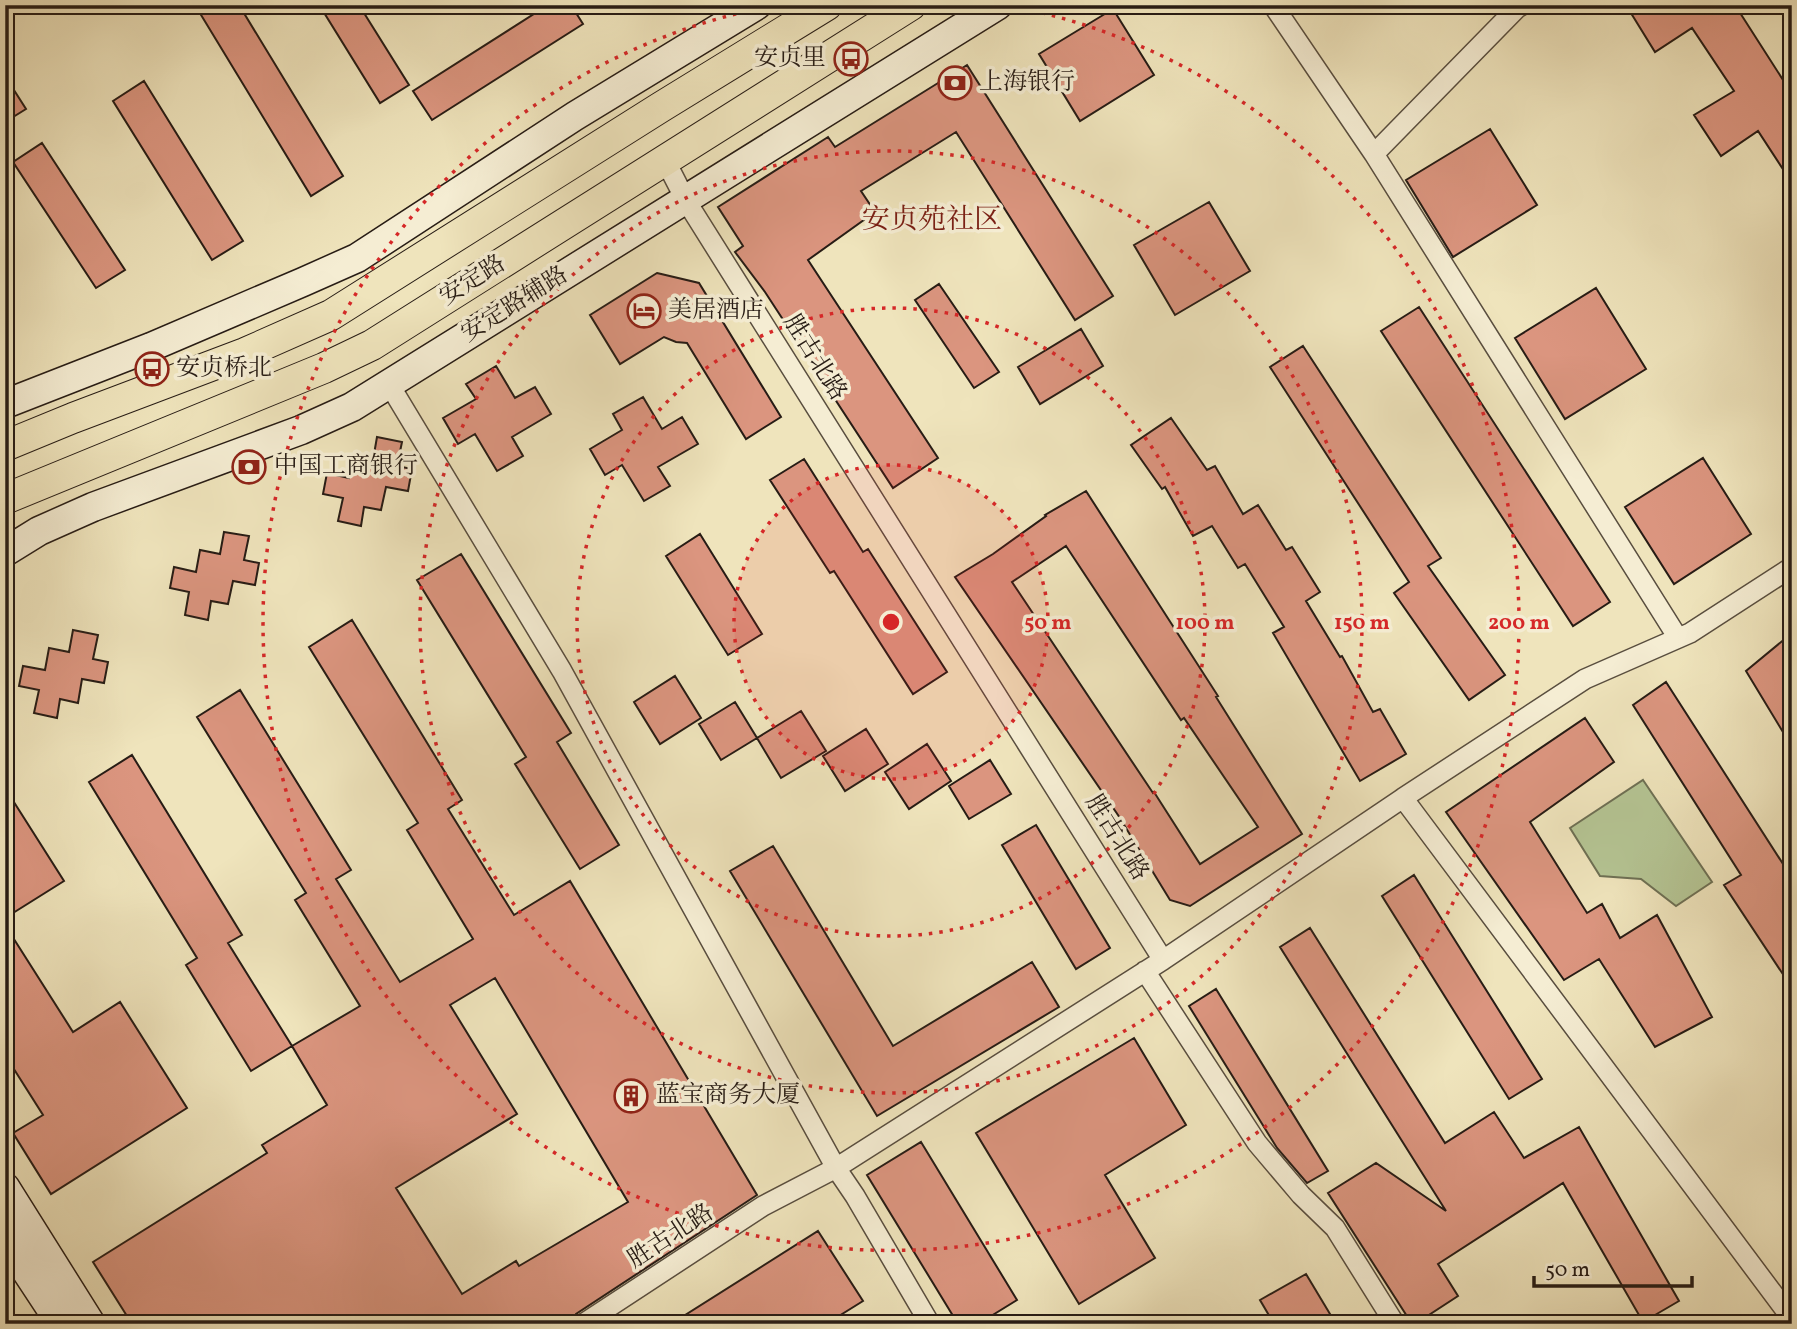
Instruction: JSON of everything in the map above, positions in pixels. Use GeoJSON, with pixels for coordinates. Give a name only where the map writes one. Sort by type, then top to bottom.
{"type":"FeatureCollection","features":[{"type":"Feature","properties":{"kind":"main road","name":"安定路"},"geometry":{"type":"LineString","coordinates":[[5,446],[244,353],[331,315],[827,5]]}},
{"type":"Feature","properties":{"kind":"main road","name":"安定路"},"geometry":{"type":"LineString","coordinates":[[5,499],[324,368],[372,345],[911,5]]}},
{"type":"Feature","properties":{"kind":"street"},"geometry":{"type":"LineString","coordinates":[[5,404],[151,347],[353,259],[575,116],[757,5]]}},
{"type":"Feature","properties":{"kind":"street","name":"安定路辅路"},"geometry":{"type":"LineString","coordinates":[[5,552],[39,531],[93,507],[301,430],[352,407],[998,5]]}},
{"type":"Feature","properties":{"kind":"street"},"geometry":{"type":"LineString","coordinates":[[1273,5],[1374,154],[1678,638]]}},
{"type":"Feature","properties":{"kind":"street"},"geometry":{"type":"LineString","coordinates":[[1374,154],[1522,5]]}},
{"type":"Feature","properties":{"kind":"street"},"geometry":{"type":"LineString","coordinates":[[575,116],[661,107]]}},
{"type":"Feature","properties":{"kind":"street","name":"胜古北路"},"geometry":{"type":"LineString","coordinates":[[583,1324],[763,1206],[836,1168],[1163,960],[685,199],[665,160]]}},
{"type":"Feature","properties":{"kind":"street"},"geometry":{"type":"LineString","coordinates":[[389,384],[562,671],[836,1168],[930,1324]]}},
{"type":"Feature","properties":{"kind":"street"},"geometry":{"type":"LineString","coordinates":[[1163,960],[1585,679],[1690,633],[1792,567]]}},
{"type":"Feature","properties":{"kind":"street"},"geometry":{"type":"LineString","coordinates":[[1404,798],[1792,1319]]}},
{"type":"Feature","properties":{"kind":"street"},"geometry":{"type":"LineString","coordinates":[[1145,971],[1256,1143],[1301,1195],[1335,1228],[1395,1324]]}},
{"type":"Feature","properties":{"kind":"street"},"geometry":{"type":"LineString","coordinates":[[5,1188],[91,1324]]}},
{"type":"Feature","properties":{"kind":"street"},"geometry":{"type":"LineString","coordinates":[[5,1239],[58,1320]]}},
{"type":"Feature","properties":{"kind":"green space"},"geometry":{"type":"Polygon","coordinates":[[[1643,780],[1712,882],[1676,906],[1641,879],[1600,876],[1570,828],[1643,780]]]}},
{"type":"Feature","properties":{"kind":"building"},"geometry":{"type":"Polygon","coordinates":[[[195,5],[239,5],[343,176],[311,196],[195,5]]]}},
{"type":"Feature","properties":{"kind":"building"},"geometry":{"type":"Polygon","coordinates":[[[333,5],[359,5],[409,85],[380,103],[323,11],[333,5]]]}},
{"type":"Feature","properties":{"kind":"building"},"geometry":{"type":"Polygon","coordinates":[[[548,5],[571,5],[583,24],[432,120],[413,91],[548,5]]]}},
{"type":"Feature","properties":{"kind":"building"},"geometry":{"type":"Polygon","coordinates":[[[1626,5],[1735,5],[1792,94],[1792,183],[1758,131],[1721,156],[1694,115],[1734,91],[1692,28],[1655,52],[1626,5]]]}},
{"type":"Feature","properties":{"kind":"building"},"geometry":{"type":"Polygon","coordinates":[[[1113,9],[1154,75],[1080,121],[1039,54],[1113,9]]]}},
{"type":"Feature","properties":{"kind":"building"},"geometry":{"type":"Polygon","coordinates":[[[967,65],[1113,296],[1075,320],[956,132],[861,191],[875,212],[808,260],[938,458],[893,488],[765,292],[735,252],[743,246],[718,207],[828,137],[835,147],[967,65]]]}},
{"type":"Feature","properties":{"kind":"building"},"geometry":{"type":"Polygon","coordinates":[[[5,76],[26,109],[5,122],[5,76]]]}},
{"type":"Feature","properties":{"kind":"building"},"geometry":{"type":"Polygon","coordinates":[[[144,81],[243,241],[212,260],[113,101],[144,81]]]}},
{"type":"Feature","properties":{"kind":"building"},"geometry":{"type":"Polygon","coordinates":[[[1490,129],[1537,205],[1453,257],[1406,180],[1490,129]]]}},
{"type":"Feature","properties":{"kind":"building"},"geometry":{"type":"Polygon","coordinates":[[[42,143],[125,270],[96,288],[13,162],[42,143]]]}},
{"type":"Feature","properties":{"kind":"building"},"geometry":{"type":"Polygon","coordinates":[[[1209,202],[1250,271],[1175,315],[1134,245],[1209,202]]]}},
{"type":"Feature","properties":{"kind":"building"},"geometry":{"type":"Polygon","coordinates":[[[657,273],[699,283],[781,417],[746,439],[687,343],[664,337],[620,364],[590,315],[657,273]]]}},
{"type":"Feature","properties":{"kind":"building"},"geometry":{"type":"Polygon","coordinates":[[[939,284],[999,372],[974,388],[915,300],[939,284]]]}},
{"type":"Feature","properties":{"kind":"building"},"geometry":{"type":"Polygon","coordinates":[[[1596,288],[1646,369],[1565,419],[1515,338],[1596,288]]]}},
{"type":"Feature","properties":{"kind":"building"},"geometry":{"type":"Polygon","coordinates":[[[1419,307],[1610,602],[1573,626],[1381,331],[1419,307]]]}},
{"type":"Feature","properties":{"kind":"building"},"geometry":{"type":"Polygon","coordinates":[[[1081,329],[1103,366],[1040,404],[1018,367],[1081,329]]]}},
{"type":"Feature","properties":{"kind":"building"},"geometry":{"type":"Polygon","coordinates":[[[1303,346],[1441,558],[1428,566],[1505,675],[1469,700],[1394,593],[1409,582],[1270,367],[1303,346]]]}},
{"type":"Feature","properties":{"kind":"building"},"geometry":{"type":"Polygon","coordinates":[[[496,366],[515,398],[535,387],[551,414],[512,437],[523,456],[497,471],[475,434],[458,444],[443,418],[476,399],[466,384],[496,366]]]}},
{"type":"Feature","properties":{"kind":"building"},"geometry":{"type":"Polygon","coordinates":[[[643,397],[662,429],[682,417],[698,444],[658,467],[670,486],[644,501],[622,465],[605,475],[590,449],[622,430],[613,414],[643,397]]]}},
{"type":"Feature","properties":{"kind":"building"},"geometry":{"type":"Polygon","coordinates":[[[1171,418],[1207,470],[1215,466],[1243,514],[1258,505],[1286,550],[1292,547],[1320,592],[1306,601],[1340,657],[1342,656],[1373,712],[1380,709],[1406,754],[1360,781],[1273,633],[1284,627],[1245,564],[1238,568],[1212,526],[1193,536],[1165,487],[1162,489],[1131,445],[1171,418]]]}},
{"type":"Feature","properties":{"kind":"building"},"geometry":{"type":"Polygon","coordinates":[[[377,437],[402,442],[397,466],[412,469],[408,491],[386,487],[381,510],[364,507],[361,526],[338,521],[343,498],[323,494],[327,473],[349,478],[353,456],[373,460],[377,437]]]}},
{"type":"Feature","properties":{"kind":"building"},"geometry":{"type":"Polygon","coordinates":[[[1703,458],[1751,534],[1674,584],[1625,507],[1703,458]]]}},
{"type":"Feature","properties":{"kind":"building"},"geometry":{"type":"Polygon","coordinates":[[[804,459],[863,552],[868,549],[947,672],[913,694],[834,571],[830,573],[770,480],[804,459]]]}},
{"type":"Feature","properties":{"kind":"building"},"geometry":{"type":"Polygon","coordinates":[[[1086,491],[1218,696],[1216,697],[1302,834],[1190,906],[1170,900],[1118,815],[955,577],[993,554],[1045,515],[1086,491]],[[1066,546],[1012,582],[1200,864],[1258,827],[1184,718],[1181,720],[1066,546]]]}},
{"type":"Feature","properties":{"kind":"building"},"geometry":{"type":"Polygon","coordinates":[[[224,532],[249,536],[244,560],[259,563],[255,585],[233,581],[228,604],[211,601],[208,620],[185,615],[189,592],[170,588],[174,567],[196,572],[200,550],[220,554],[224,532]]]}},
{"type":"Feature","properties":{"kind":"building"},"geometry":{"type":"Polygon","coordinates":[[[700,534],[762,634],[728,655],[666,556],[700,534]]]}},
{"type":"Feature","properties":{"kind":"building"},"geometry":{"type":"Polygon","coordinates":[[[461,554],[571,733],[557,742],[619,845],[580,869],[515,764],[526,757],[417,580],[461,554]]]}},
{"type":"Feature","properties":{"kind":"building"},"geometry":{"type":"Polygon","coordinates":[[[352,620],[462,800],[448,809],[514,915],[570,881],[757,1195],[576,1314],[565,1324],[132,1324],[93,1262],[267,1153],[262,1145],[327,1105],[292,1046],[360,1006],[295,900],[306,893],[197,717],[240,690],[351,870],[336,879],[400,982],[473,939],[407,830],[418,823],[309,647],[352,620]],[[495,978],[450,1005],[517,1114],[396,1188],[462,1294],[516,1261],[519,1266],[628,1202],[495,978]]]}},
{"type":"Feature","properties":{"kind":"building"},"geometry":{"type":"Polygon","coordinates":[[[73,630],[98,635],[93,659],[108,662],[104,683],[82,679],[78,703],[60,699],[57,718],[34,713],[39,690],[19,686],[23,666],[45,670],[49,648],[69,652],[73,630]]]}},
{"type":"Feature","properties":{"kind":"building"},"geometry":{"type":"Polygon","coordinates":[[[1792,633],[1792,747],[1746,671],[1792,633]]]}},
{"type":"Feature","properties":{"kind":"building"},"geometry":{"type":"Polygon","coordinates":[[[675,676],[701,718],[660,744],[634,702],[675,676]]]}},
{"type":"Feature","properties":{"kind":"building"},"geometry":{"type":"Polygon","coordinates":[[[1666,682],[1792,878],[1792,988],[1724,885],[1741,875],[1633,705],[1666,682]]]}},
{"type":"Feature","properties":{"kind":"building"},"geometry":{"type":"Polygon","coordinates":[[[735,702],[757,738],[721,760],[699,724],[735,702]]]}},
{"type":"Feature","properties":{"kind":"building"},"geometry":{"type":"Polygon","coordinates":[[[801,711],[826,751],[781,778],[757,738],[801,711]]]}},
{"type":"Feature","properties":{"kind":"building"},"geometry":{"type":"Polygon","coordinates":[[[1585,718],[1614,762],[1530,822],[1587,913],[1602,904],[1620,938],[1657,915],[1712,1017],[1655,1047],[1599,959],[1564,980],[1446,812],[1585,718]]]}},
{"type":"Feature","properties":{"kind":"building"},"geometry":{"type":"Polygon","coordinates":[[[866,729],[888,764],[845,791],[823,756],[866,729]]]}},
{"type":"Feature","properties":{"kind":"building"},"geometry":{"type":"Polygon","coordinates":[[[927,744],[951,781],[909,809],[885,772],[927,744]]]}},
{"type":"Feature","properties":{"kind":"building"},"geometry":{"type":"Polygon","coordinates":[[[132,755],[242,935],[228,943],[292,1046],[251,1071],[186,965],[197,958],[89,782],[132,755]]]}},
{"type":"Feature","properties":{"kind":"building"},"geometry":{"type":"Polygon","coordinates":[[[990,760],[1011,794],[969,819],[949,786],[990,760]]]}},
{"type":"Feature","properties":{"kind":"building"},"geometry":{"type":"Polygon","coordinates":[[[5,788],[64,881],[5,918],[5,788]]]}},
{"type":"Feature","properties":{"kind":"building"},"geometry":{"type":"Polygon","coordinates":[[[1036,825],[1110,948],[1076,969],[1002,845],[1036,825]]]}},
{"type":"Feature","properties":{"kind":"building"},"geometry":{"type":"Polygon","coordinates":[[[773,846],[893,1046],[1032,962],[1059,1007],[877,1116],[730,871],[773,846]]]}},
{"type":"Feature","properties":{"kind":"building"},"geometry":{"type":"Polygon","coordinates":[[[1414,875],[1542,1079],[1509,1099],[1382,896],[1414,875]]]}},
{"type":"Feature","properties":{"kind":"building"},"geometry":{"type":"Polygon","coordinates":[[[5,925],[73,1032],[120,1002],[187,1108],[51,1194],[13,1133],[43,1115],[5,1055],[5,925]]]}},
{"type":"Feature","properties":{"kind":"building"},"geometry":{"type":"Polygon","coordinates":[[[1310,928],[1445,1143],[1494,1112],[1524,1158],[1579,1127],[1679,1301],[1643,1322],[1563,1183],[1438,1264],[1458,1296],[1412,1324],[1328,1193],[1376,1163],[1446,1211],[1280,947],[1310,928]]]}},
{"type":"Feature","properties":{"kind":"building"},"geometry":{"type":"Polygon","coordinates":[[[1216,989],[1328,1171],[1307,1183],[1277,1148],[1189,1006],[1216,989]]]}},
{"type":"Feature","properties":{"kind":"building"},"geometry":{"type":"Polygon","coordinates":[[[1134,1038],[1186,1125],[1105,1175],[1155,1258],[1079,1304],[976,1133],[1134,1038]]]}},
{"type":"Feature","properties":{"kind":"building"},"geometry":{"type":"Polygon","coordinates":[[[921,1142],[1017,1300],[978,1324],[958,1324],[867,1175],[921,1142]]]}},
{"type":"Feature","properties":{"kind":"building"},"geometry":{"type":"Polygon","coordinates":[[[818,1231],[863,1301],[826,1324],[671,1324],[818,1231]]]}},
{"type":"Feature","properties":{"kind":"building"},"geometry":{"type":"Polygon","coordinates":[[[1306,1274],[1336,1324],[1274,1324],[1260,1300],[1306,1274]]]}},
{"type":"Feature","properties":{"kind":"place","name":"安贞里"},"geometry":{"type":"Point","coordinates":[851,59]}},
{"type":"Feature","properties":{"kind":"place","name":"上海银行"},"geometry":{"type":"Point","coordinates":[955,83]}},
{"type":"Feature","properties":{"kind":"place","name":"美居酒店"},"geometry":{"type":"Point","coordinates":[644,311]}},
{"type":"Feature","properties":{"kind":"place","name":"安贞桥北"},"geometry":{"type":"Point","coordinates":[152,369]}},
{"type":"Feature","properties":{"kind":"place","name":"中国工商银行"},"geometry":{"type":"Point","coordinates":[249,467]}},
{"type":"Feature","properties":{"kind":"place","name":"蓝宝商务大厦"},"geometry":{"type":"Point","coordinates":[631,1096]}},
{"type":"Feature","properties":{"kind":"district","name":"安贞苑社区"},"geometry":{"type":"Point","coordinates":[932,220]}}]}
